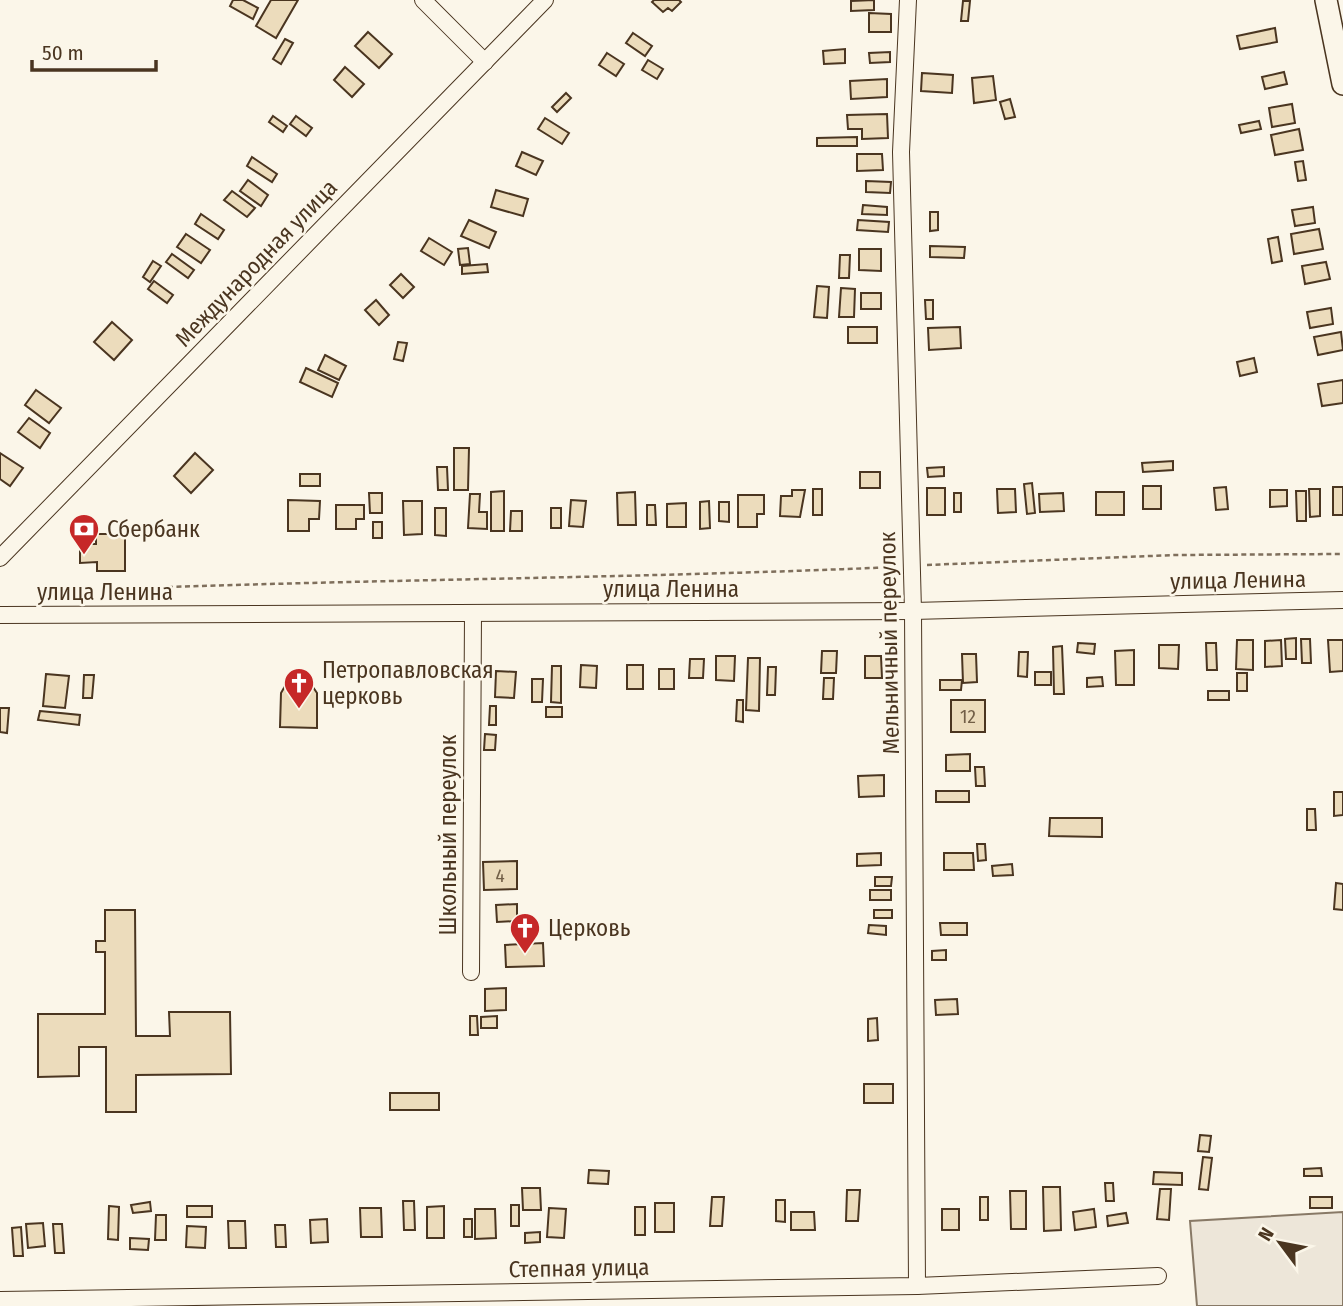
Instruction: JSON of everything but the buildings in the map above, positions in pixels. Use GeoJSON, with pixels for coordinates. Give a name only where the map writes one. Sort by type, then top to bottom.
{"type":"FeatureCollection","features":[{"type":"Feature","properties":{"kind":"main road"},"geometry":{"type":"LineString","coordinates":[[1326,0],[1343,83]]}},
{"type":"Feature","properties":{"kind":"street"},"geometry":{"type":"LineString","coordinates":[[424,0],[485,62]]}},
{"type":"Feature","properties":{"kind":"street","name":"Международная улица"},"geometry":{"type":"LineString","coordinates":[[0,558],[545,0]]}},
{"type":"Feature","properties":{"kind":"street","name":"Мельничный переулок"},"geometry":{"type":"LineString","coordinates":[[908,0],[901,152],[913,611],[917,1286]]}},
{"type":"Feature","properties":{"kind":"street","name":"улица Ленина"},"geometry":{"type":"LineString","coordinates":[[0,615],[913,611],[1343,600]]}},
{"type":"Feature","properties":{"kind":"street","name":"Школьный переулок"},"geometry":{"type":"LineString","coordinates":[[471,972],[473,613]]}},
{"type":"Feature","properties":{"kind":"street","name":"Степная улица"},"geometry":{"type":"LineString","coordinates":[[0,1300],[917,1286],[1158,1276]]}},
{"type":"Feature","properties":{"kind":"path"},"geometry":{"type":"LineString","coordinates":[[112,614],[141,588],[404,579],[741,574],[1175,555],[1343,554]]}},
{"type":"Feature","properties":{"kind":"shaded area"},"geometry":{"type":"Polygon","coordinates":[[[1343,1212],[1343,1306],[1197,1306],[1190,1221],[1343,1212]]]}},
{"type":"Feature","properties":{"kind":"place","name":"Сбербанк"},"geometry":{"type":"Point","coordinates":[84,556]}},
{"type":"Feature","properties":{"kind":"place","name":"Петропавловская церковь"},"geometry":{"type":"Point","coordinates":[299,710]}},
{"type":"Feature","properties":{"kind":"place","name":"Церковь"},"geometry":{"type":"Point","coordinates":[525,955]}}]}
